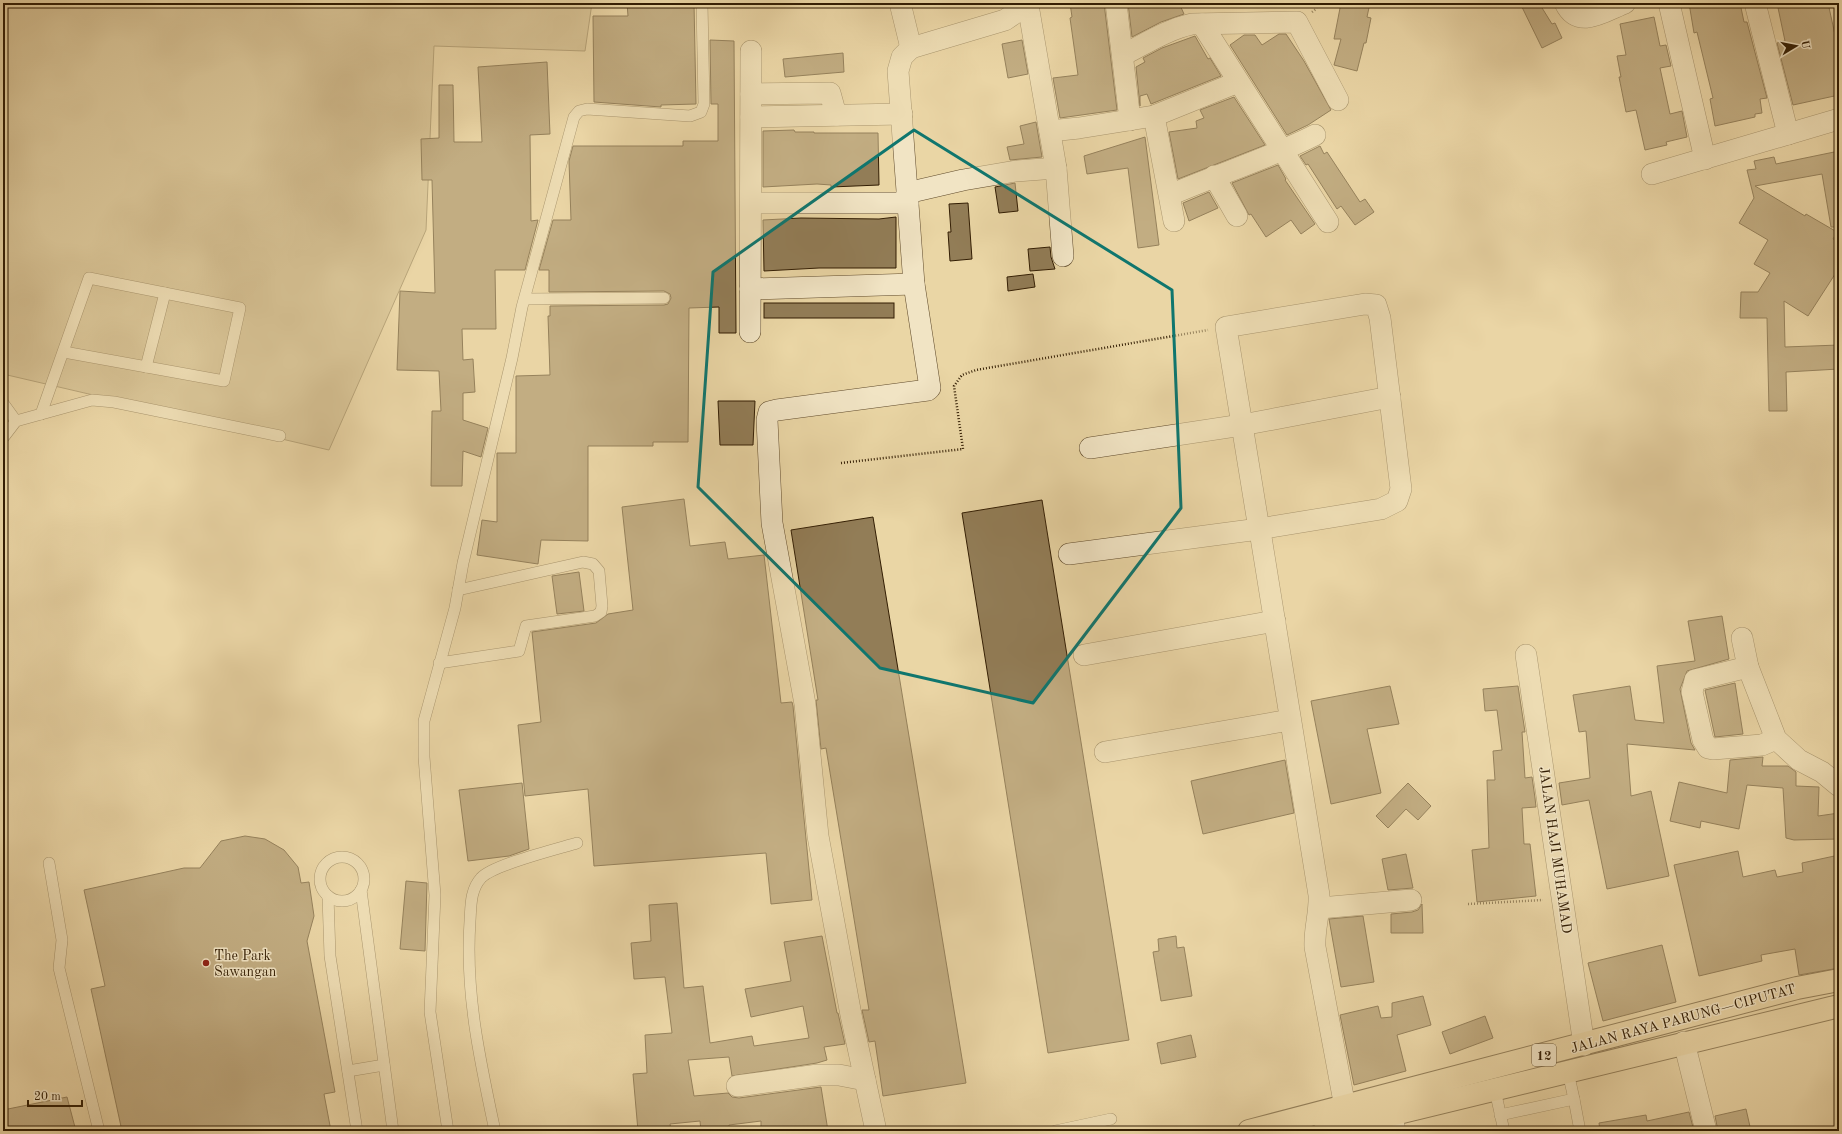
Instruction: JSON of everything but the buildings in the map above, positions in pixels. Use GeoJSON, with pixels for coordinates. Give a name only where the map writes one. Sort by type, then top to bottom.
{"type":"FeatureCollection","features":[{"type":"Feature","properties":{"kind":"highway","name":"JALAN RAYA PARUNG—CIPUTAT"},"geometry":{"type":"LineString","coordinates":[[1335,1122],[1584,1045],[1797,988],[1839,980]]}},
{"type":"Feature","properties":{"kind":"highway","name":"JALAN RAYA PARUNG—CIPUTAT"},"geometry":{"type":"LineString","coordinates":[[1249,1131],[1335,1122],[1393,1123],[1495,1090],[1684,1042],[1839,1006]]}},
{"type":"Feature","properties":{"kind":"street"},"geometry":{"type":"LineString","coordinates":[[900,3],[911,48]]}},
{"type":"Feature","properties":{"kind":"street"},"geometry":{"type":"LineString","coordinates":[[1116,3],[1130,120]]}},
{"type":"Feature","properties":{"kind":"street"},"geometry":{"type":"LineString","coordinates":[[1565,3],[1570,13],[1579,18],[1587,18],[1625,3]]}},
{"type":"Feature","properties":{"kind":"street"},"geometry":{"type":"LineString","coordinates":[[1669,3],[1705,159]]}},
{"type":"Feature","properties":{"kind":"street"},"geometry":{"type":"LineString","coordinates":[[1755,3],[1788,134]]}},
{"type":"Feature","properties":{"kind":"street"},"geometry":{"type":"LineString","coordinates":[[876,1131],[851,1015],[818,836],[805,704],[772,524],[766,420],[769,412],[777,410],[928,390],[930,385],[914,284],[898,71],[902,56],[911,48],[1005,20],[1029,4],[1056,168],[1063,256]]}},
{"type":"Feature","properties":{"kind":"street"},"geometry":{"type":"LineString","coordinates":[[1123,55],[1183,26],[1202,24],[1297,22],[1338,100]]}},
{"type":"Feature","properties":{"kind":"street"},"geometry":{"type":"LineString","coordinates":[[1202,24],[1282,152],[1328,222]]}},
{"type":"Feature","properties":{"kind":"street"},"geometry":{"type":"LineString","coordinates":[[750,332],[751,50]]}},
{"type":"Feature","properties":{"kind":"street"},"geometry":{"type":"LineString","coordinates":[[1050,131],[1154,116],[1238,82]]}},
{"type":"Feature","properties":{"kind":"street"},"geometry":{"type":"LineString","coordinates":[[751,94],[830,93],[836,115]]}},
{"type":"Feature","properties":{"kind":"street"},"geometry":{"type":"LineString","coordinates":[[751,117],[902,114]]}},
{"type":"Feature","properties":{"kind":"street"},"geometry":{"type":"LineString","coordinates":[[1154,116],[1174,221]]}},
{"type":"Feature","properties":{"kind":"street"},"geometry":{"type":"LineString","coordinates":[[1652,174],[1839,119]]}},
{"type":"Feature","properties":{"kind":"street"},"geometry":{"type":"LineString","coordinates":[[1170,195],[1214,176],[1282,152],[1315,135]]}},
{"type":"Feature","properties":{"kind":"street"},"geometry":{"type":"LineString","coordinates":[[750,203],[908,198],[963,180],[1016,171],[1056,168]]}},
{"type":"Feature","properties":{"kind":"street"},"geometry":{"type":"LineString","coordinates":[[1214,176],[1237,216]]}},
{"type":"Feature","properties":{"kind":"street"},"geometry":{"type":"LineString","coordinates":[[750,289],[914,284]]}},
{"type":"Feature","properties":{"kind":"street"},"geometry":{"type":"LineString","coordinates":[[1069,554],[1260,529],[1381,509],[1397,501],[1401,489],[1380,318],[1376,305],[1365,304],[1226,327],[1260,529],[1319,895],[1320,908],[1314,933],[1335,1122]]}},
{"type":"Feature","properties":{"kind":"street"},"geometry":{"type":"LineString","coordinates":[[1090,448],[1242,425],[1390,398]]}},
{"type":"Feature","properties":{"kind":"street"},"geometry":{"type":"LineString","coordinates":[[1084,655],[1275,621]]}},
{"type":"Feature","properties":{"kind":"street"},"geometry":{"type":"LineString","coordinates":[[1742,638],[1748,667],[1776,739],[1800,760],[1822,772],[1839,786]]}},
{"type":"Feature","properties":{"kind":"street","name":"JALAN HAJI MUHAMAD"},"geometry":{"type":"LineString","coordinates":[[1526,655],[1584,1045]]}},
{"type":"Feature","properties":{"kind":"street"},"geometry":{"type":"LineString","coordinates":[[1748,667],[1694,680],[1692,692],[1703,740],[1708,748],[1713,750],[1762,745],[1776,739]]}},
{"type":"Feature","properties":{"kind":"street"},"geometry":{"type":"LineString","coordinates":[[1105,752],[1290,720]]}},
{"type":"Feature","properties":{"kind":"street"},"geometry":{"type":"LineString","coordinates":[[1320,908],[1411,900]]}},
{"type":"Feature","properties":{"kind":"street"},"geometry":{"type":"LineString","coordinates":[[1684,1042],[1706,1131]]}},
{"type":"Feature","properties":{"kind":"street"},"geometry":{"type":"LineString","coordinates":[[737,1086],[818,1075],[839,1075],[865,1080]]}},
{"type":"Feature","properties":{"kind":"lane"},"geometry":{"type":"LineString","coordinates":[[448,1131],[430,1012],[435,895],[424,757],[424,721],[455,608],[525,299],[574,117],[579,111],[587,109],[690,116],[701,112],[704,104],[702,3]]}},
{"type":"Feature","properties":{"kind":"lane"},"geometry":{"type":"LineString","coordinates":[[41,414],[89,278],[240,308],[224,381],[64,352]]}},
{"type":"Feature","properties":{"kind":"lane"},"geometry":{"type":"LineString","coordinates":[[146,367],[165,293]]}},
{"type":"Feature","properties":{"kind":"lane"},"geometry":{"type":"LineString","coordinates":[[525,299],[664,298]]}},
{"type":"Feature","properties":{"kind":"lane"},"geometry":{"type":"LineString","coordinates":[[3,438],[16,421],[92,400],[102,400],[280,436]]}},
{"type":"Feature","properties":{"kind":"lane"},"geometry":{"type":"LineString","coordinates":[[3,403],[16,421]]}},
{"type":"Feature","properties":{"kind":"lane"},"geometry":{"type":"LineString","coordinates":[[439,663],[520,651],[526,626],[596,616],[601,612],[602,606],[599,571],[593,564],[583,562],[458,590]]}},
{"type":"Feature","properties":{"kind":"lane"},"geometry":{"type":"LineString","coordinates":[[495,1131],[482,1072],[468,976],[471,901],[474,888],[481,878],[495,869],[576,842]]}},
{"type":"Feature","properties":{"kind":"lane"},"geometry":{"type":"LineString","coordinates":[[357,1131],[330,956],[328,896],[320,882],[320,875],[323,868],[334,858],[349,858],[361,868],[363,875],[361,890],[393,1131]]}},
{"type":"Feature","properties":{"kind":"lane"},"geometry":{"type":"LineString","coordinates":[[49,863],[62,940],[59,968],[99,1131]]}},
{"type":"Feature","properties":{"kind":"lane"},"geometry":{"type":"LineString","coordinates":[[328,896],[342,901],[349,899],[361,890]]}},
{"type":"Feature","properties":{"kind":"lane"},"geometry":{"type":"LineString","coordinates":[[348,1071],[384,1065]]}},
{"type":"Feature","properties":{"kind":"lane"},"geometry":{"type":"LineString","coordinates":[[1568,1072],[1580,1131]]}},
{"type":"Feature","properties":{"kind":"lane"},"geometry":{"type":"LineString","coordinates":[[1495,1090],[1504,1131]]}},
{"type":"Feature","properties":{"kind":"lane"},"geometry":{"type":"LineString","coordinates":[[1500,1115],[1574,1099]]}},
{"type":"Feature","properties":{"kind":"lane"},"geometry":{"type":"LineString","coordinates":[[1055,1131],[1112,1119]]}},
{"type":"Feature","properties":{"kind":"path"},"geometry":{"type":"LineString","coordinates":[[841,463],[963,449],[954,386],[962,376],[976,370],[1226,327]]}},
{"type":"Feature","properties":{"kind":"path"},"geometry":{"type":"LineString","coordinates":[[1468,904],[1563,898]]}},
{"type":"Feature","properties":{"kind":"highlighted area"},"geometry":{"type":"Polygon","coordinates":[[[914,130],[1172,290],[1181,508],[1033,703],[880,668],[698,487],[713,272],[914,130]]]}},
{"type":"Feature","properties":{"kind":"shaded area"},"geometry":{"type":"Polygon","coordinates":[[[3,3],[592,3],[585,51],[434,46],[426,230],[329,450],[3,374],[3,3]]]}},
{"type":"Feature","properties":{"kind":"place","name":"The Park Sawangan"},"geometry":{"type":"Point","coordinates":[206,963]}}]}
